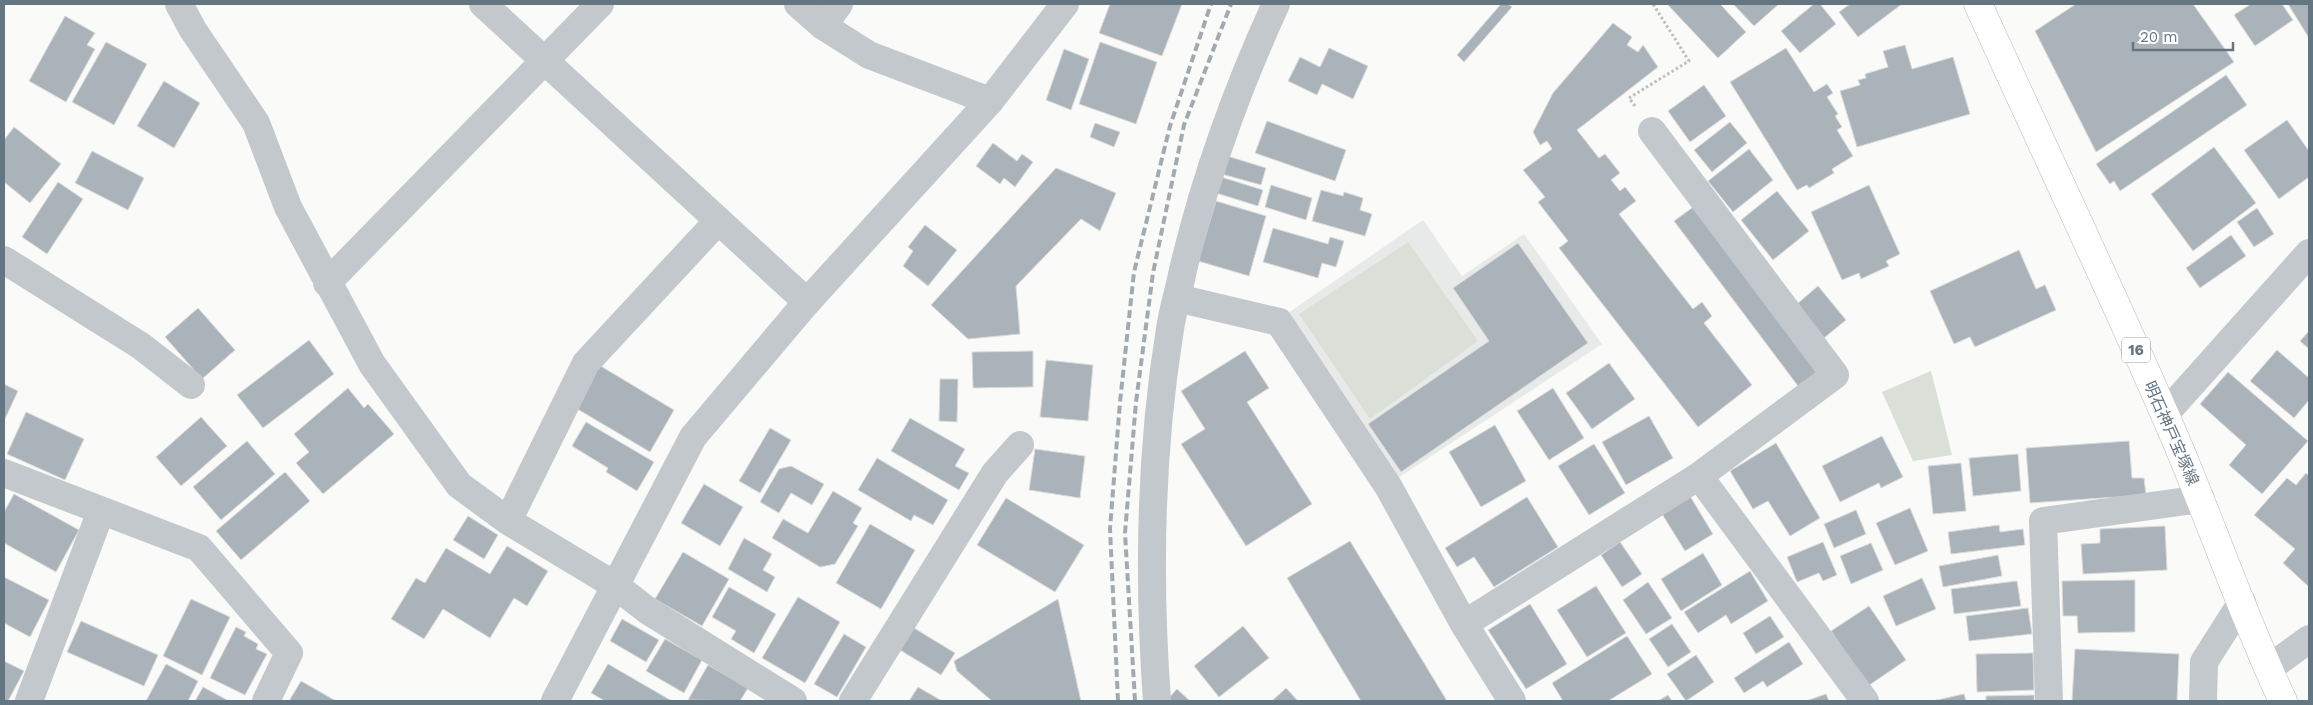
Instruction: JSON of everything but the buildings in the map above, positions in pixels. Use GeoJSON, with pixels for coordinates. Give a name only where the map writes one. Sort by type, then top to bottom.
{"type":"FeatureCollection","features":[{"type":"Feature","properties":{"kind":"main road","name":"明石神戸宝塚線"},"geometry":{"type":"LineString","coordinates":[[1978,4],[2165,414],[2201,499],[2268,670],[2283,701]]}},
{"type":"Feature","properties":{"kind":"street"},"geometry":{"type":"LineString","coordinates":[[179,4],[193,30],[256,123],[288,206],[372,364],[459,485],[508,521],[616,586],[647,610],[793,701]]}},
{"type":"Feature","properties":{"kind":"street"},"geometry":{"type":"LineString","coordinates":[[483,4],[807,302]]}},
{"type":"Feature","properties":{"kind":"street"},"geometry":{"type":"LineString","coordinates":[[327,282],[600,4]]}},
{"type":"Feature","properties":{"kind":"street"},"geometry":{"type":"LineString","coordinates":[[798,4],[823,26],[869,55],[990,101]]}},
{"type":"Feature","properties":{"kind":"street"},"geometry":{"type":"LineString","coordinates":[[823,26],[839,4]]}},
{"type":"Feature","properties":{"kind":"street"},"geometry":{"type":"LineString","coordinates":[[555,701],[692,437],[807,302],[990,101],[1065,4]]}},
{"type":"Feature","properties":{"kind":"street"},"geometry":{"type":"LineString","coordinates":[[1157,701],[1151,620],[1152,508],[1157,418],[1170,327],[1193,228],[1220,138],[1247,66],[1276,4]]}},
{"type":"Feature","properties":{"kind":"street"},"geometry":{"type":"LineString","coordinates":[[1464,624],[1699,476],[1835,375],[1652,131]]}},
{"type":"Feature","properties":{"kind":"street"},"geometry":{"type":"LineString","coordinates":[[508,521],[586,362],[718,221]]}},
{"type":"Feature","properties":{"kind":"street"},"geometry":{"type":"LineString","coordinates":[[2165,414],[2309,253]]}},
{"type":"Feature","properties":{"kind":"street"},"geometry":{"type":"LineString","coordinates":[[4,260],[141,346],[191,385]]}},
{"type":"Feature","properties":{"kind":"street"},"geometry":{"type":"LineString","coordinates":[[1177,298],[1279,322],[1388,486],[1464,624],[1512,701]]}},
{"type":"Feature","properties":{"kind":"street"},"geometry":{"type":"LineString","coordinates":[[853,701],[995,473],[1020,445]]}},
{"type":"Feature","properties":{"kind":"street"},"geometry":{"type":"LineString","coordinates":[[4,473],[199,548],[289,653],[266,701]]}},
{"type":"Feature","properties":{"kind":"street"},"geometry":{"type":"LineString","coordinates":[[1699,476],[1865,701]]}},
{"type":"Feature","properties":{"kind":"street"},"geometry":{"type":"LineString","coordinates":[[2049,701],[2042,522],[2201,499]]}},
{"type":"Feature","properties":{"kind":"street"},"geometry":{"type":"LineString","coordinates":[[29,701],[101,511]]}},
{"type":"Feature","properties":{"kind":"street"},"geometry":{"type":"LineString","coordinates":[[2203,701],[2204,662],[2242,602]]}},
{"type":"Feature","properties":{"kind":"street"},"geometry":{"type":"LineString","coordinates":[[2268,670],[2309,639]]}},
{"type":"Feature","properties":{"kind":"path"},"geometry":{"type":"LineString","coordinates":[[1652,131],[1629,98],[1689,61],[1653,4]]}},
{"type":"Feature","properties":{"kind":"shaded area"},"geometry":{"type":"Polygon","coordinates":[[[1423,220],[1462,276],[1524,234],[1602,344],[1395,480],[1288,313],[1423,220]]]}},
{"type":"Feature","properties":{"kind":"shaded area"},"geometry":{"type":"Polygon","coordinates":[[[1408,242],[1478,341],[1370,419],[1299,314],[1408,242]]]}},
{"type":"Feature","properties":{"kind":"shaded area"},"geometry":{"type":"Polygon","coordinates":[[[1931,371],[1952,455],[1913,461],[1882,392],[1931,371]]]}},
{"type":"Feature","properties":{"kind":"railway"},"geometry":{"type":"LineString","coordinates":[[1118,701],[1110,529],[1120,402],[1134,272],[1170,126],[1211,4]]}},
{"type":"Feature","properties":{"kind":"railway"},"geometry":{"type":"LineString","coordinates":[[1135,701],[1125,533],[1136,402],[1153,273],[1184,125],[1231,4]]}}]}
